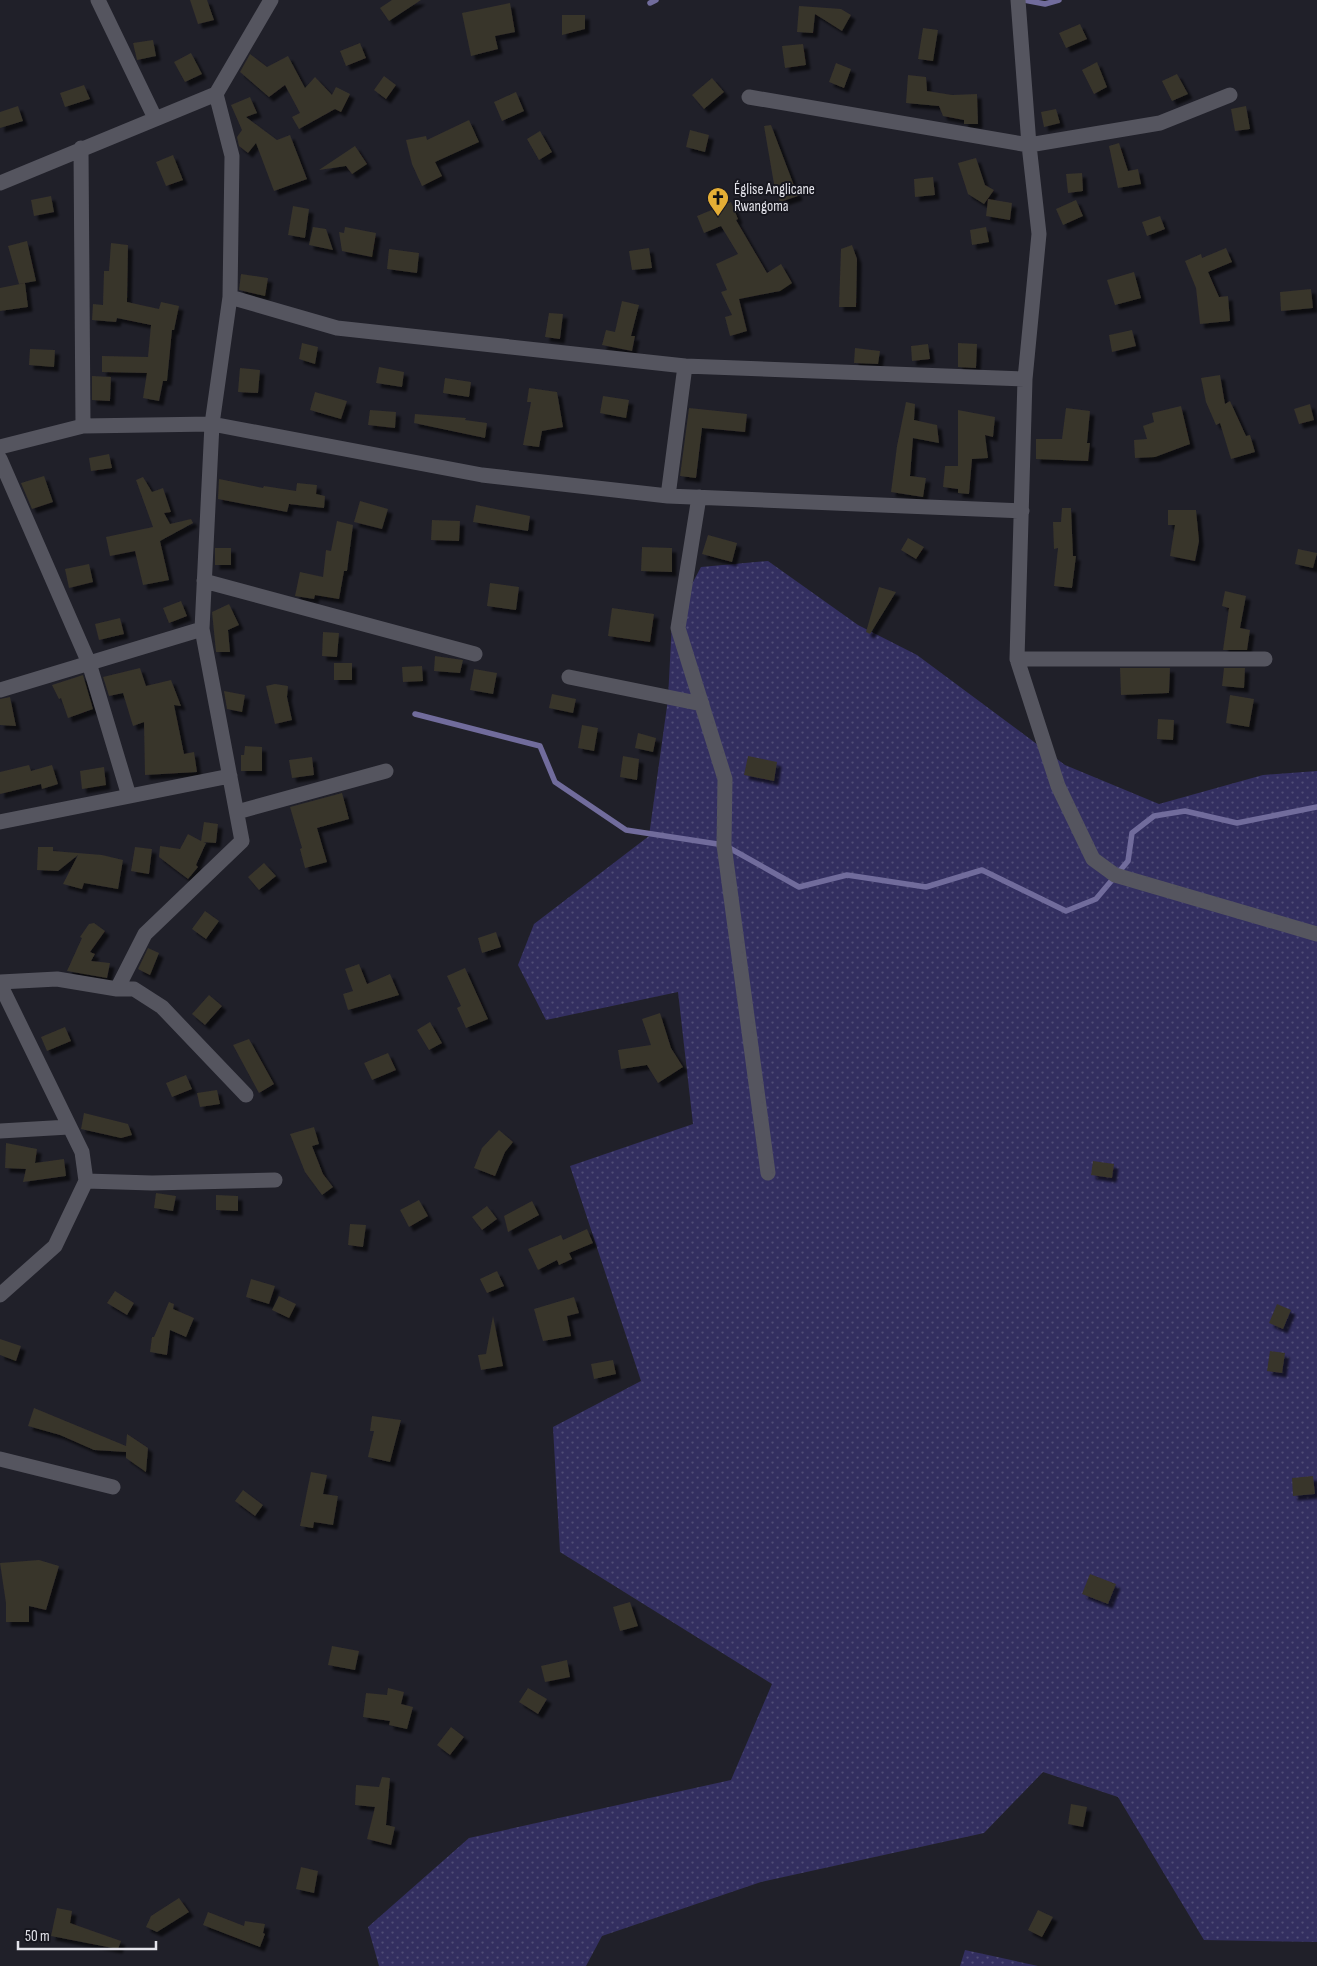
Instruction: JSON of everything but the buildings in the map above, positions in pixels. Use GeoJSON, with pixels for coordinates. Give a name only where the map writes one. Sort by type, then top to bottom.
{"type":"FeatureCollection","features":[{"type":"Feature","properties":{"kind":"street"},"geometry":{"type":"LineString","coordinates":[[98,0],[155,118]]}},
{"type":"Feature","properties":{"kind":"street"},"geometry":{"type":"LineString","coordinates":[[0,184],[81,148],[216,94],[271,0]]}},
{"type":"Feature","properties":{"kind":"street"},"geometry":{"type":"LineString","coordinates":[[1018,0],[1029,144],[1039,234],[1025,380],[1017,659],[1058,786],[1093,859],[1115,875],[1317,934]]}},
{"type":"Feature","properties":{"kind":"street"},"geometry":{"type":"LineString","coordinates":[[117,989],[144,934],[242,841],[202,629],[212,424],[230,297],[232,156],[216,94]]}},
{"type":"Feature","properties":{"kind":"street"},"geometry":{"type":"LineString","coordinates":[[749,97],[1029,144],[1160,123],[1230,95]]}},
{"type":"Feature","properties":{"kind":"street"},"geometry":{"type":"LineString","coordinates":[[81,148],[83,426]]}},
{"type":"Feature","properties":{"kind":"street"},"geometry":{"type":"LineString","coordinates":[[230,297],[337,328],[685,366],[1025,380]]}},
{"type":"Feature","properties":{"kind":"street"},"geometry":{"type":"LineString","coordinates":[[668,496],[685,366]]}},
{"type":"Feature","properties":{"kind":"street"},"geometry":{"type":"LineString","coordinates":[[0,447],[83,426],[212,424],[482,475],[668,496],[1022,511]]}},
{"type":"Feature","properties":{"kind":"street"},"geometry":{"type":"LineString","coordinates":[[0,459],[89,663],[129,796]]}},
{"type":"Feature","properties":{"kind":"street"},"geometry":{"type":"LineString","coordinates":[[699,497],[678,628],[725,780],[724,844],[768,1173]]}},
{"type":"Feature","properties":{"kind":"street"},"geometry":{"type":"LineString","coordinates":[[204,580],[475,654]]}},
{"type":"Feature","properties":{"kind":"street"},"geometry":{"type":"LineString","coordinates":[[0,690],[202,629]]}},
{"type":"Feature","properties":{"kind":"street"},"geometry":{"type":"LineString","coordinates":[[1017,659],[1265,659]]}},
{"type":"Feature","properties":{"kind":"street"},"geometry":{"type":"LineString","coordinates":[[569,677],[702,704]]}},
{"type":"Feature","properties":{"kind":"street"},"geometry":{"type":"LineString","coordinates":[[237,812],[386,771]]}},
{"type":"Feature","properties":{"kind":"street"},"geometry":{"type":"LineString","coordinates":[[0,822],[230,776]]}},
{"type":"Feature","properties":{"kind":"street"},"geometry":{"type":"LineString","coordinates":[[0,1295],[55,1246],[86,1181],[82,1152],[0,983],[57,979],[117,989],[134,989],[162,1008],[246,1095]]}},
{"type":"Feature","properties":{"kind":"street"},"geometry":{"type":"LineString","coordinates":[[0,1131],[69,1127]]}},
{"type":"Feature","properties":{"kind":"street"},"geometry":{"type":"LineString","coordinates":[[86,1181],[152,1183],[275,1180]]}},
{"type":"Feature","properties":{"kind":"street"},"geometry":{"type":"LineString","coordinates":[[0,1459],[113,1487]]}},
{"type":"Feature","properties":{"kind":"shaded area"},"geometry":{"type":"Polygon","coordinates":[[[768,561],[858,625],[917,655],[1065,765],[1159,804],[1263,775],[1317,771],[1317,1942],[1204,1940],[1118,1797],[1043,1772],[984,1833],[761,1882],[602,1936],[586,1966],[379,1966],[368,1927],[469,1838],[731,1780],[772,1684],[560,1552],[553,1427],[641,1381],[570,1166],[693,1124],[678,992],[546,1020],[518,965],[534,924],[649,836],[668,699],[672,621],[701,567],[768,561]]]}},
{"type":"Feature","properties":{"kind":"shaded area"},"geometry":{"type":"Polygon","coordinates":[[[965,1950],[1038,1966],[960,1966],[965,1950]]]}},
{"type":"Feature","properties":{"kind":"waterway"},"geometry":{"type":"LineString","coordinates":[[650,3],[656,0]]}},
{"type":"Feature","properties":{"kind":"waterway"},"geometry":{"type":"LineString","coordinates":[[1024,0],[1045,4],[1059,0]]}},
{"type":"Feature","properties":{"kind":"waterway"},"geometry":{"type":"LineString","coordinates":[[415,714],[540,746],[555,782],[626,830],[724,845],[799,887],[847,875],[926,887],[982,870],[1066,911],[1096,899],[1128,861],[1132,833],[1154,816],[1185,811],[1237,823],[1317,807]]}},
{"type":"Feature","properties":{"kind":"place","name":"Église Anglicane Rwangoma"},"geometry":{"type":"Point","coordinates":[718,217]}}]}
